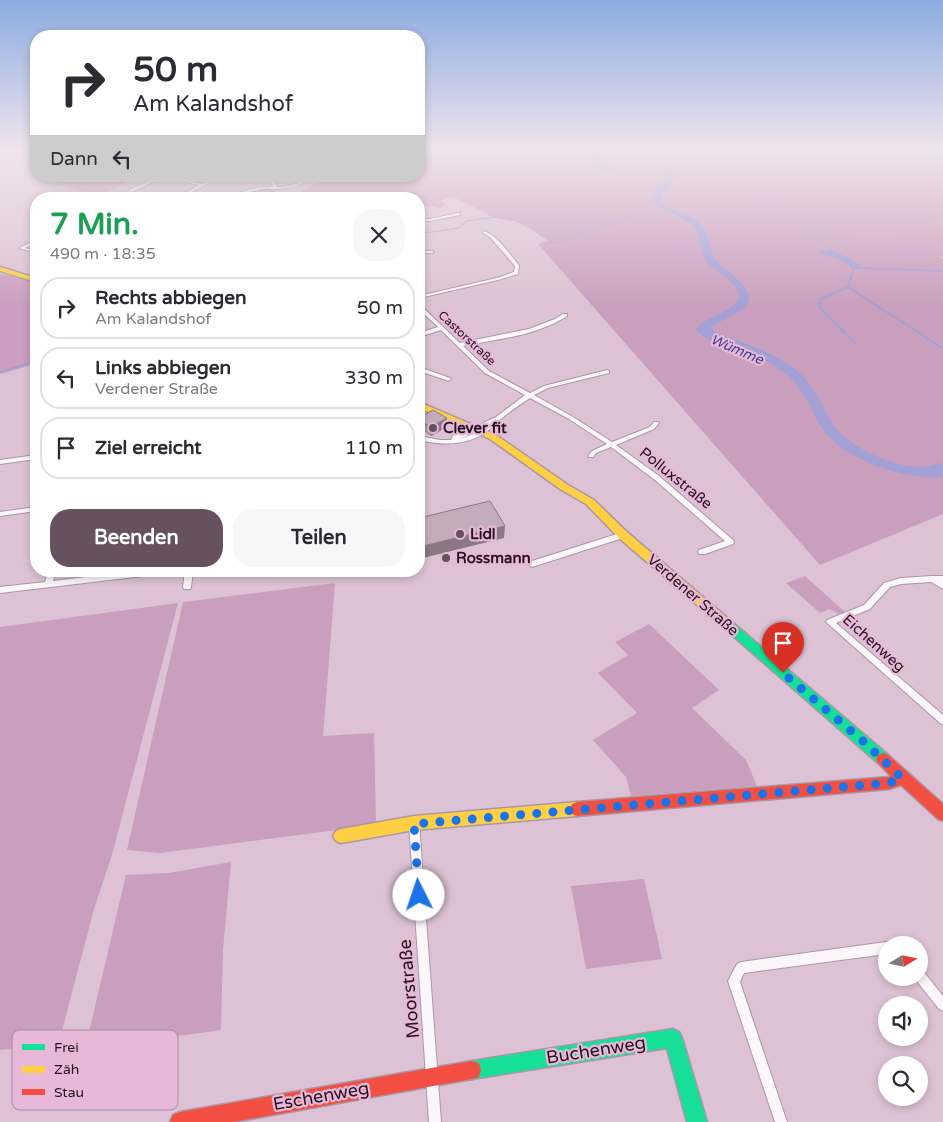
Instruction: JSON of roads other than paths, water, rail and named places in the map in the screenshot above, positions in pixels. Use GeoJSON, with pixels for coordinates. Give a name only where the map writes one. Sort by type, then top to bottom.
{"type":"FeatureCollection","features":[{"type":"Feature","properties":{"kind":"street"},"geometry":{"type":"LineString","coordinates":[[425,220],[458,214]]}},
{"type":"Feature","properties":{"kind":"street"},"geometry":{"type":"LineString","coordinates":[[425,296],[516,273],[517,266],[492,236],[485,232]]}},
{"type":"Feature","properties":{"kind":"street"},"geometry":{"type":"LineString","coordinates":[[30,244],[21,248],[30,250]]}},
{"type":"Feature","properties":{"kind":"street"},"geometry":{"type":"LineString","coordinates":[[425,252],[432,252]]}},
{"type":"Feature","properties":{"kind":"street"},"geometry":{"type":"LineString","coordinates":[[0,269],[30,278]]}},
{"type":"Feature","properties":{"kind":"street","name":"Castorstraße"},"geometry":{"type":"LineString","coordinates":[[425,312],[458,345],[495,377],[530,395]]}},
{"type":"Feature","properties":{"kind":"street"},"geometry":{"type":"LineString","coordinates":[[458,345],[537,327],[565,315]]}},
{"type":"Feature","properties":{"kind":"street"},"geometry":{"type":"LineString","coordinates":[[425,333],[440,328]]}},
{"type":"Feature","properties":{"kind":"street"},"geometry":{"type":"LineString","coordinates":[[425,370],[448,378]]}},
{"type":"Feature","properties":{"kind":"street"},"geometry":{"type":"LineString","coordinates":[[425,439],[445,442],[465,440],[480,432],[530,395],[555,385],[607,372]]}},
{"type":"Feature","properties":{"kind":"street","name":"Polluxstraße"},"geometry":{"type":"LineString","coordinates":[[530,395],[611,444],[658,478],[730,542],[702,552]]}},
{"type":"Feature","properties":{"kind":"street","name":"Verdener Straße"},"geometry":{"type":"LineString","coordinates":[[425,407],[494,437],[564,487],[590,502],[623,535],[864,742],[943,814]]}},
{"type":"Feature","properties":{"kind":"street"},"geometry":{"type":"LineString","coordinates":[[449,417],[458,431],[454,439]]}},
{"type":"Feature","properties":{"kind":"street"},"geometry":{"type":"LineString","coordinates":[[591,456],[594,452],[611,444],[652,428],[656,423]]}},
{"type":"Feature","properties":{"kind":"street"},"geometry":{"type":"LineString","coordinates":[[445,442],[480,432]]}},
{"type":"Feature","properties":{"kind":"street"},"geometry":{"type":"LineString","coordinates":[[0,462],[30,458]]}},
{"type":"Feature","properties":{"kind":"street"},"geometry":{"type":"LineString","coordinates":[[0,514],[30,510]]}},
{"type":"Feature","properties":{"kind":"street"},"geometry":{"type":"LineString","coordinates":[[532,564],[623,535]]}},
{"type":"Feature","properties":{"kind":"street"},"geometry":{"type":"LineString","coordinates":[[49,583],[50,577]]}},
{"type":"Feature","properties":{"kind":"street"},"geometry":{"type":"LineString","coordinates":[[0,590],[104,577]]}},
{"type":"Feature","properties":{"kind":"street"},"geometry":{"type":"LineString","coordinates":[[187,587],[188,577]]}},
{"type":"Feature","properties":{"kind":"street"},"geometry":{"type":"LineString","coordinates":[[932,579],[943,586]]}},
{"type":"Feature","properties":{"kind":"street","name":"Eichenweg"},"geometry":{"type":"LineString","coordinates":[[943,579],[901,581],[887,585],[867,607],[830,622],[943,720]]}},
{"type":"Feature","properties":{"kind":"street"},"geometry":{"type":"LineString","coordinates":[[341,836],[414,824],[889,783],[902,778]]}},
{"type":"Feature","properties":{"kind":"street","name":"Moorstraße"},"geometry":{"type":"LineString","coordinates":[[414,824],[436,1122]]}},
{"type":"Feature","properties":{"kind":"street"},"geometry":{"type":"LineString","coordinates":[[781,1122],[734,980],[741,968],[878,949]]}},
{"type":"Feature","properties":{"kind":"street"},"geometry":{"type":"LineString","coordinates":[[928,986],[943,1005]]}},
{"type":"Feature","properties":{"kind":"street","name":"Buchenweg"},"geometry":{"type":"LineString","coordinates":[[434,1076],[673,1038],[696,1122]]}},
{"type":"Feature","properties":{"kind":"street","name":"Eschenweg"},"geometry":{"type":"LineString","coordinates":[[180,1122],[434,1076]]}},
{"type":"Feature","properties":{"kind":"water","name":"Wümme"},"geometry":{"type":"Polygon","coordinates":[[[653,200],[662,200],[662,203],[671,209],[690,217],[703,227],[717,261],[742,283],[746,289],[749,301],[742,310],[712,326],[713,330],[773,355],[794,368],[811,386],[838,430],[858,447],[883,459],[909,466],[923,467],[943,463],[943,477],[911,475],[893,471],[859,458],[830,438],[820,426],[802,392],[782,371],[769,363],[722,346],[702,335],[696,329],[706,321],[732,307],[739,298],[739,293],[737,288],[728,279],[709,265],[703,255],[698,235],[693,226],[653,200]]]}},
{"type":"Feature","properties":{"kind":"water"},"geometry":{"type":"Polygon","coordinates":[[[822,250],[839,254],[865,269],[854,269],[838,259],[817,252],[822,250]]]}},
{"type":"Feature","properties":{"kind":"waterway"},"geometry":{"type":"LineString","coordinates":[[766,200],[832,251]]}},
{"type":"Feature","properties":{"kind":"waterway"},"geometry":{"type":"LineString","coordinates":[[504,215],[530,228],[554,244],[631,216],[661,215],[666,210]]}},
{"type":"Feature","properties":{"kind":"waterway"},"geometry":{"type":"LineString","coordinates":[[425,233],[459,228],[467,221],[496,217]]}},
{"type":"Feature","properties":{"kind":"waterway"},"geometry":{"type":"LineString","coordinates":[[848,287],[854,268]]}},
{"type":"Feature","properties":{"kind":"waterway"},"geometry":{"type":"LineString","coordinates":[[862,268],[943,271]]}},
{"type":"Feature","properties":{"kind":"waterway"},"geometry":{"type":"LineString","coordinates":[[846,334],[819,307],[821,299],[848,287]]}},
{"type":"Feature","properties":{"kind":"waterway"},"geometry":{"type":"LineString","coordinates":[[848,287],[910,327]]}},
{"type":"Feature","properties":{"kind":"waterway"},"geometry":{"type":"LineString","coordinates":[[913,329],[943,349]]}},
{"type":"Feature","properties":{"kind":"waterway"},"geometry":{"type":"LineString","coordinates":[[849,337],[855,343]]}},
{"type":"Feature","properties":{"kind":"waterway"},"geometry":{"type":"LineString","coordinates":[[0,372],[30,363]]}},
{"type":"Feature","properties":{"kind":"place","name":"Clever fit"},"geometry":{"type":"Point","coordinates":[433,428]}},
{"type":"Feature","properties":{"kind":"place","name":"Lidl"},"geometry":{"type":"Point","coordinates":[460,534]}},
{"type":"Feature","properties":{"kind":"place","name":"Rossmann"},"geometry":{"type":"Point","coordinates":[446,558]}}]}
